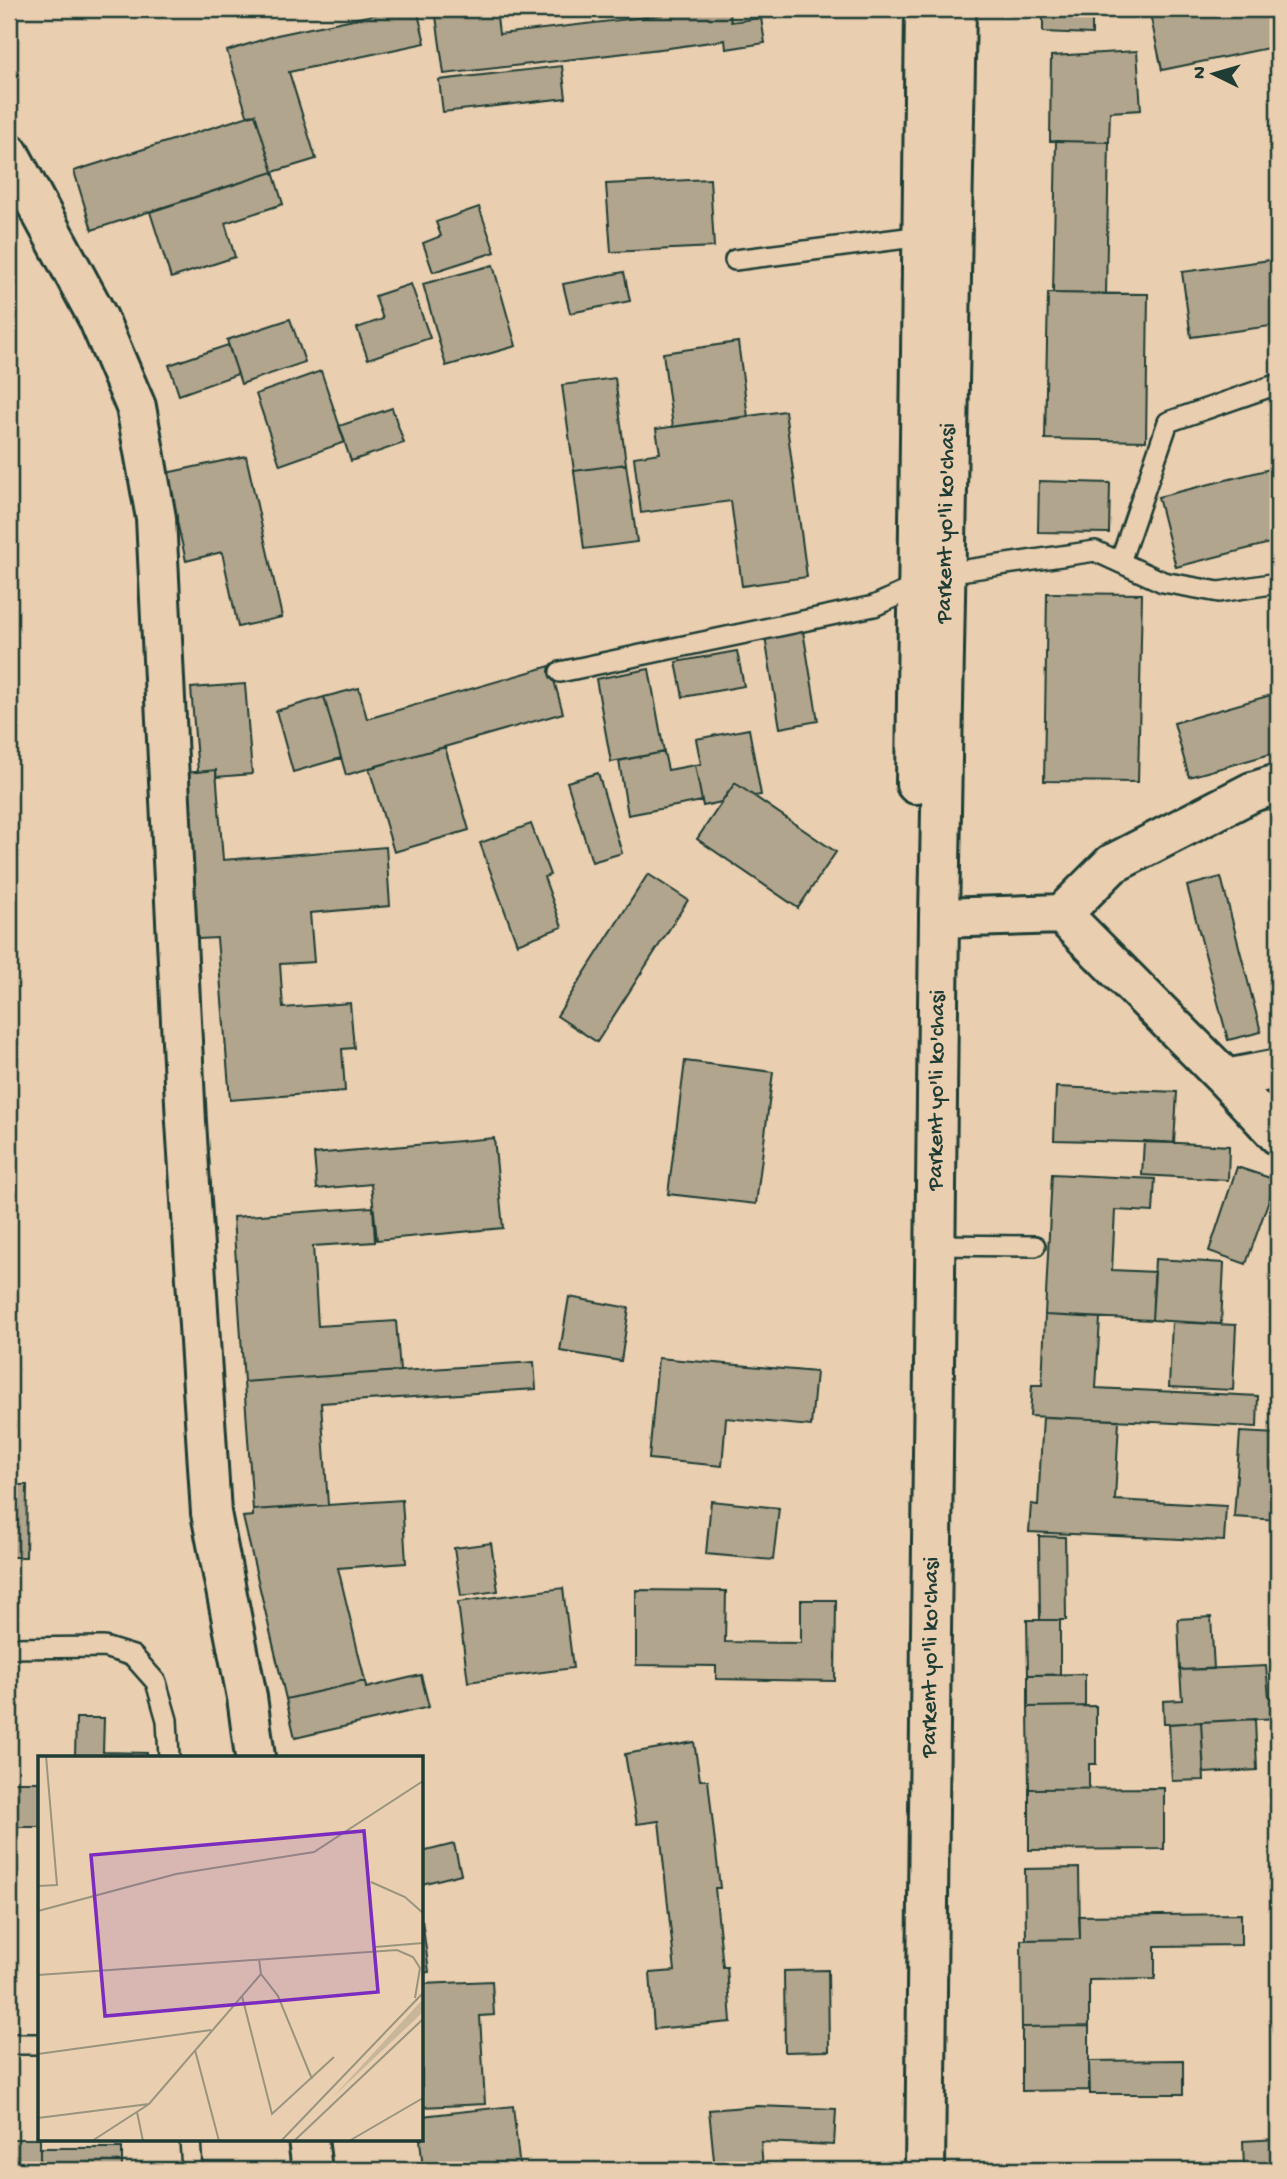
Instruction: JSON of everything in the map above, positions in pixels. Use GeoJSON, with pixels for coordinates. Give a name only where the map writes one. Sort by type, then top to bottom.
{"type":"FeatureCollection","features":[{"type":"Feature","properties":{"kind":"street","name":"Parkent yo'li ko'chasi"},"geometry":{"type":"LineString","coordinates":[[925,9],[922,236],[939,918],[925,2170]]}},
{"type":"Feature","properties":{"kind":"street","name":"Parkent yo'li ko'chasi"},"geometry":{"type":"LineString","coordinates":[[899,2170],[932,580],[956,9]]}},
{"type":"Feature","properties":{"kind":"street"},"geometry":{"type":"LineString","coordinates":[[9,153],[97,318],[136,407],[156,518],[186,1122],[211,1513],[247,1697],[255,1756]]}},
{"type":"Feature","properties":{"kind":"street"},"geometry":{"type":"LineString","coordinates":[[939,918],[1062,914],[1112,864],[1252,792],[1278,783]]}},
{"type":"Feature","properties":{"kind":"street"},"geometry":{"type":"LineString","coordinates":[[1062,914],[1278,1135]]}},
{"type":"Feature","properties":{"kind":"street"},"geometry":{"type":"LineString","coordinates":[[1226,1079],[1278,1069]]}},
{"type":"Feature","properties":{"kind":"street"},"geometry":{"type":"LineString","coordinates":[[308,2140],[312,2170]]}},
{"type":"Feature","properties":{"kind":"lane"},"geometry":{"type":"LineString","coordinates":[[735,260],[922,236]]}},
{"type":"Feature","properties":{"kind":"lane"},"geometry":{"type":"LineString","coordinates":[[1120,562],[1168,422],[1278,384]]}},
{"type":"Feature","properties":{"kind":"lane"},"geometry":{"type":"LineString","coordinates":[[560,672],[874,606],[932,580],[1095,551],[1163,582],[1219,592],[1278,583]]}},
{"type":"Feature","properties":{"kind":"lane"},"geometry":{"type":"LineString","coordinates":[[936,1245],[1035,1246]]}},
{"type":"Feature","properties":{"kind":"lane"},"geometry":{"type":"LineString","coordinates":[[9,1648],[104,1647],[133,1656],[156,1682],[167,1720],[169,1756]]}},
{"type":"Feature","properties":{"kind":"lane"},"geometry":{"type":"LineString","coordinates":[[9,2044],[38,2044]]}},
{"type":"Feature","properties":{"kind":"lane"},"geometry":{"type":"LineString","coordinates":[[190,2140],[192,2170]]}},
{"type":"Feature","properties":{"kind":"building"},"geometry":{"type":"Polygon","coordinates":[[[401,9],[417,9],[425,43],[289,72],[316,159],[273,172],[255,114],[247,115],[227,51],[277,35],[401,9]]]}},
{"type":"Feature","properties":{"kind":"building"},"geometry":{"type":"Polygon","coordinates":[[[435,9],[496,9],[499,34],[663,15],[662,9],[729,9],[731,22],[761,18],[765,43],[726,49],[725,40],[444,74],[435,9]]]}},
{"type":"Feature","properties":{"kind":"building"},"geometry":{"type":"Polygon","coordinates":[[[1043,9],[1092,9],[1092,34],[1043,32],[1043,9]]]}},
{"type":"Feature","properties":{"kind":"building"},"geometry":{"type":"Polygon","coordinates":[[[1149,9],[1192,9],[1193,14],[1216,9],[1278,9],[1278,46],[1162,70],[1149,9]]]}},
{"type":"Feature","properties":{"kind":"building"},"geometry":{"type":"Polygon","coordinates":[[[1137,51],[1141,110],[1110,112],[1109,142],[1050,141],[1051,56],[1137,51]]]}},
{"type":"Feature","properties":{"kind":"building"},"geometry":{"type":"Polygon","coordinates":[[[562,66],[566,98],[443,112],[439,80],[562,66]]]}},
{"type":"Feature","properties":{"kind":"building"},"geometry":{"type":"Polygon","coordinates":[[[255,114],[273,172],[92,230],[74,171],[255,114]]]}},
{"type":"Feature","properties":{"kind":"building"},"geometry":{"type":"Polygon","coordinates":[[[1056,141],[1109,142],[1106,294],[1053,293],[1056,141]]]}},
{"type":"Feature","properties":{"kind":"building"},"geometry":{"type":"Polygon","coordinates":[[[273,172],[283,204],[225,223],[235,257],[171,278],[150,212],[273,172]]]}},
{"type":"Feature","properties":{"kind":"building"},"geometry":{"type":"Polygon","coordinates":[[[710,179],[714,247],[611,252],[606,184],[710,179]]]}},
{"type":"Feature","properties":{"kind":"building"},"geometry":{"type":"Polygon","coordinates":[[[479,207],[495,252],[433,272],[423,243],[441,236],[436,222],[479,207]]]}},
{"type":"Feature","properties":{"kind":"building"},"geometry":{"type":"Polygon","coordinates":[[[1278,259],[1278,325],[1191,337],[1182,272],[1278,259]]]}},
{"type":"Feature","properties":{"kind":"building"},"geometry":{"type":"Polygon","coordinates":[[[493,265],[516,346],[446,366],[423,284],[493,265]]]}},
{"type":"Feature","properties":{"kind":"building"},"geometry":{"type":"Polygon","coordinates":[[[624,272],[630,301],[570,313],[563,284],[624,272]]]}},
{"type":"Feature","properties":{"kind":"building"},"geometry":{"type":"Polygon","coordinates":[[[411,284],[430,338],[368,359],[357,328],[383,319],[375,296],[411,284]]]}},
{"type":"Feature","properties":{"kind":"building"},"geometry":{"type":"Polygon","coordinates":[[[1048,293],[1148,294],[1146,441],[1045,439],[1048,293]]]}},
{"type":"Feature","properties":{"kind":"building"},"geometry":{"type":"Polygon","coordinates":[[[290,319],[305,362],[241,384],[227,340],[290,319]]]}},
{"type":"Feature","properties":{"kind":"building"},"geometry":{"type":"Polygon","coordinates":[[[738,342],[748,417],[673,427],[663,353],[738,342]]]}},
{"type":"Feature","properties":{"kind":"building"},"geometry":{"type":"Polygon","coordinates":[[[228,345],[238,374],[179,395],[169,365],[228,345]]]}},
{"type":"Feature","properties":{"kind":"building"},"geometry":{"type":"Polygon","coordinates":[[[321,371],[345,442],[280,465],[256,394],[321,371]]]}},
{"type":"Feature","properties":{"kind":"building"},"geometry":{"type":"Polygon","coordinates":[[[615,378],[626,464],[574,471],[562,385],[615,378]]]}},
{"type":"Feature","properties":{"kind":"building"},"geometry":{"type":"Polygon","coordinates":[[[392,408],[404,443],[351,461],[339,426],[392,408]]]}},
{"type":"Feature","properties":{"kind":"building"},"geometry":{"type":"Polygon","coordinates":[[[785,411],[807,577],[742,586],[731,501],[641,513],[634,457],[660,453],[656,429],[785,411]]]}},
{"type":"Feature","properties":{"kind":"building"},"geometry":{"type":"Polygon","coordinates":[[[246,456],[282,617],[238,627],[222,552],[186,561],[166,473],[246,456]]]}},
{"type":"Feature","properties":{"kind":"building"},"geometry":{"type":"Polygon","coordinates":[[[626,464],[637,542],[584,549],[574,471],[626,464]]]}},
{"type":"Feature","properties":{"kind":"building"},"geometry":{"type":"Polygon","coordinates":[[[1278,467],[1278,541],[1176,567],[1158,497],[1278,467]]]}},
{"type":"Feature","properties":{"kind":"building"},"geometry":{"type":"Polygon","coordinates":[[[1039,481],[1110,483],[1109,533],[1038,532],[1039,481]]]}},
{"type":"Feature","properties":{"kind":"building"},"geometry":{"type":"Polygon","coordinates":[[[1047,593],[1142,594],[1138,782],[1044,781],[1047,593]]]}},
{"type":"Feature","properties":{"kind":"building"},"geometry":{"type":"Polygon","coordinates":[[[803,631],[818,721],[780,728],[765,637],[803,631]]]}},
{"type":"Feature","properties":{"kind":"building"},"geometry":{"type":"Polygon","coordinates":[[[737,651],[744,686],[683,697],[676,662],[737,651]]]}},
{"type":"Feature","properties":{"kind":"building"},"geometry":{"type":"Polygon","coordinates":[[[550,666],[563,713],[346,775],[324,697],[359,688],[367,719],[550,666]]]}},
{"type":"Feature","properties":{"kind":"building"},"geometry":{"type":"Polygon","coordinates":[[[649,669],[664,752],[611,762],[596,679],[649,669]]]}},
{"type":"Feature","properties":{"kind":"building"},"geometry":{"type":"Polygon","coordinates":[[[245,684],[252,774],[216,777],[216,770],[198,772],[191,688],[245,684]]]}},
{"type":"Feature","properties":{"kind":"building"},"geometry":{"type":"Polygon","coordinates":[[[1278,693],[1278,752],[1189,777],[1174,723],[1278,693]]]}},
{"type":"Feature","properties":{"kind":"building"},"geometry":{"type":"Polygon","coordinates":[[[324,697],[341,758],[293,772],[276,711],[324,697]]]}},
{"type":"Feature","properties":{"kind":"building"},"geometry":{"type":"Polygon","coordinates":[[[749,729],[761,795],[754,796],[735,783],[721,802],[703,806],[695,765],[701,764],[696,739],[749,729]]]}},
{"type":"Feature","properties":{"kind":"building"},"geometry":{"type":"Polygon","coordinates":[[[445,747],[469,830],[394,852],[369,768],[445,747]]]}},
{"type":"Feature","properties":{"kind":"building"},"geometry":{"type":"Polygon","coordinates":[[[664,752],[668,770],[695,765],[702,801],[628,815],[619,761],[664,752]]]}},
{"type":"Feature","properties":{"kind":"building"},"geometry":{"type":"Polygon","coordinates":[[[216,770],[223,860],[386,847],[390,906],[310,913],[314,962],[280,964],[283,1008],[350,1003],[354,1048],[342,1049],[345,1091],[230,1100],[217,938],[198,939],[185,773],[216,770]]]}},
{"type":"Feature","properties":{"kind":"building"},"geometry":{"type":"Polygon","coordinates":[[[598,773],[622,853],[592,862],[567,782],[598,773]]]}},
{"type":"Feature","properties":{"kind":"building"},"geometry":{"type":"Polygon","coordinates":[[[735,783],[836,852],[798,908],[697,839],[735,783]]]}},
{"type":"Feature","properties":{"kind":"building"},"geometry":{"type":"Polygon","coordinates":[[[531,824],[550,875],[544,877],[562,927],[517,944],[480,843],[531,824]]]}},
{"type":"Feature","properties":{"kind":"building"},"geometry":{"type":"Polygon","coordinates":[[[648,874],[688,900],[597,1042],[557,1016],[648,874]]]}},
{"type":"Feature","properties":{"kind":"building"},"geometry":{"type":"Polygon","coordinates":[[[1221,877],[1261,1032],[1228,1040],[1187,886],[1221,877]]]}},
{"type":"Feature","properties":{"kind":"building"},"geometry":{"type":"Polygon","coordinates":[[[685,1061],[773,1072],[756,1204],[668,1194],[685,1061]]]}},
{"type":"Feature","properties":{"kind":"building"},"geometry":{"type":"Polygon","coordinates":[[[1056,1087],[1177,1092],[1174,1143],[1054,1140],[1056,1087]]]}},
{"type":"Feature","properties":{"kind":"building"},"geometry":{"type":"Polygon","coordinates":[[[494,1138],[503,1228],[377,1240],[371,1184],[317,1189],[314,1154],[494,1138]]]}},
{"type":"Feature","properties":{"kind":"building"},"geometry":{"type":"Polygon","coordinates":[[[1144,1141],[1229,1146],[1228,1180],[1142,1175],[1144,1141]]]}},
{"type":"Feature","properties":{"kind":"building"},"geometry":{"type":"Polygon","coordinates":[[[1237,1167],[1276,1180],[1246,1264],[1209,1251],[1237,1167]]]}},
{"type":"Feature","properties":{"kind":"building"},"geometry":{"type":"Polygon","coordinates":[[[1052,1174],[1155,1179],[1153,1212],[1115,1210],[1112,1270],[1155,1272],[1152,1320],[1045,1315],[1052,1174]]]}},
{"type":"Feature","properties":{"kind":"building"},"geometry":{"type":"Polygon","coordinates":[[[373,1207],[375,1242],[313,1246],[318,1326],[396,1321],[400,1371],[244,1382],[233,1217],[373,1207]]]}},
{"type":"Feature","properties":{"kind":"building"},"geometry":{"type":"Polygon","coordinates":[[[1155,1259],[1224,1263],[1221,1324],[1152,1320],[1155,1259]]]}},
{"type":"Feature","properties":{"kind":"building"},"geometry":{"type":"Polygon","coordinates":[[[569,1297],[629,1308],[621,1361],[560,1351],[569,1297]]]}},
{"type":"Feature","properties":{"kind":"building"},"geometry":{"type":"Polygon","coordinates":[[[1045,1315],[1100,1318],[1096,1388],[1258,1396],[1257,1427],[1030,1416],[1032,1385],[1042,1385],[1045,1315]]]}},
{"type":"Feature","properties":{"kind":"building"},"geometry":{"type":"Polygon","coordinates":[[[1172,1322],[1236,1325],[1233,1390],[1169,1387],[1172,1322]]]}},
{"type":"Feature","properties":{"kind":"building"},"geometry":{"type":"Polygon","coordinates":[[[658,1358],[816,1372],[811,1426],[726,1418],[722,1466],[649,1459],[658,1358]]]}},
{"type":"Feature","properties":{"kind":"building"},"geometry":{"type":"Polygon","coordinates":[[[534,1362],[536,1389],[321,1403],[328,1505],[253,1510],[244,1382],[534,1362]]]}},
{"type":"Feature","properties":{"kind":"building"},"geometry":{"type":"Polygon","coordinates":[[[1043,1417],[1119,1420],[1115,1500],[1226,1506],[1224,1541],[1029,1532],[1031,1504],[1038,1505],[1043,1417]]]}},
{"type":"Feature","properties":{"kind":"building"},"geometry":{"type":"Polygon","coordinates":[[[1240,1432],[1278,1434],[1278,1520],[1234,1517],[1240,1432]]]}},
{"type":"Feature","properties":{"kind":"building"},"geometry":{"type":"Polygon","coordinates":[[[9,1485],[27,1485],[26,1557],[9,1557],[9,1485]]]}},
{"type":"Feature","properties":{"kind":"building"},"geometry":{"type":"Polygon","coordinates":[[[402,1500],[406,1563],[338,1568],[365,1681],[286,1699],[243,1517],[253,1516],[253,1510],[402,1500]]]}},
{"type":"Feature","properties":{"kind":"building"},"geometry":{"type":"Polygon","coordinates":[[[711,1501],[779,1508],[773,1560],[706,1554],[711,1501]]]}},
{"type":"Feature","properties":{"kind":"building"},"geometry":{"type":"Polygon","coordinates":[[[1039,1536],[1065,1537],[1066,1620],[1040,1620],[1039,1536]]]}},
{"type":"Feature","properties":{"kind":"building"},"geometry":{"type":"Polygon","coordinates":[[[491,1543],[498,1591],[461,1596],[454,1548],[491,1543]]]}},
{"type":"Feature","properties":{"kind":"building"},"geometry":{"type":"Polygon","coordinates":[[[563,1588],[573,1668],[468,1682],[458,1602],[563,1588]]]}},
{"type":"Feature","properties":{"kind":"building"},"geometry":{"type":"Polygon","coordinates":[[[636,1590],[726,1591],[725,1642],[801,1643],[801,1600],[836,1600],[835,1681],[716,1679],[716,1666],[636,1665],[636,1590]]]}},
{"type":"Feature","properties":{"kind":"building"},"geometry":{"type":"Polygon","coordinates":[[[1211,1617],[1214,1669],[1180,1670],[1178,1619],[1211,1617]]]}},
{"type":"Feature","properties":{"kind":"building"},"geometry":{"type":"Polygon","coordinates":[[[1027,1620],[1060,1620],[1060,1675],[1028,1675],[1027,1620]]]}},
{"type":"Feature","properties":{"kind":"building"},"geometry":{"type":"Polygon","coordinates":[[[1266,1666],[1269,1697],[1278,1696],[1278,1718],[1164,1724],[1163,1701],[1182,1700],[1180,1670],[1266,1666]]]}},
{"type":"Feature","properties":{"kind":"building"},"geometry":{"type":"Polygon","coordinates":[[[1085,1674],[1085,1706],[1028,1707],[1028,1675],[1085,1674]]]}},
{"type":"Feature","properties":{"kind":"building"},"geometry":{"type":"Polygon","coordinates":[[[421,1675],[429,1707],[295,1738],[286,1699],[365,1681],[366,1688],[421,1675]]]}},
{"type":"Feature","properties":{"kind":"building"},"geometry":{"type":"Polygon","coordinates":[[[1096,1706],[1096,1764],[1089,1764],[1089,1789],[1029,1789],[1028,1707],[1096,1706]]]}},
{"type":"Feature","properties":{"kind":"building"},"geometry":{"type":"Polygon","coordinates":[[[76,1718],[104,1718],[103,1752],[147,1753],[147,1756],[75,1756],[76,1718]]]}},
{"type":"Feature","properties":{"kind":"building"},"geometry":{"type":"Polygon","coordinates":[[[1255,1719],[1257,1770],[1204,1773],[1201,1722],[1255,1719]]]}},
{"type":"Feature","properties":{"kind":"building"},"geometry":{"type":"Polygon","coordinates":[[[1201,1722],[1204,1780],[1172,1781],[1169,1724],[1201,1722]]]}},
{"type":"Feature","properties":{"kind":"building"},"geometry":{"type":"Polygon","coordinates":[[[694,1742],[700,1780],[708,1780],[720,1888],[715,1888],[723,1967],[727,1967],[731,2022],[654,2029],[650,1973],[675,1971],[659,1821],[637,1824],[625,1754],[694,1742]]]}},
{"type":"Feature","properties":{"kind":"building"},"geometry":{"type":"Polygon","coordinates":[[[9,1782],[38,1782],[38,1827],[9,1827],[9,1782]]]}},
{"type":"Feature","properties":{"kind":"building"},"geometry":{"type":"Polygon","coordinates":[[[1164,1788],[1164,1849],[1029,1850],[1029,1789],[1164,1788]]]}},
{"type":"Feature","properties":{"kind":"building"},"geometry":{"type":"Polygon","coordinates":[[[454,1844],[461,1874],[424,1883],[424,1852],[454,1844]]]}},
{"type":"Feature","properties":{"kind":"building"},"geometry":{"type":"Polygon","coordinates":[[[1079,1868],[1080,1939],[1026,1940],[1025,1869],[1079,1868]]]}},
{"type":"Feature","properties":{"kind":"building"},"geometry":{"type":"Polygon","coordinates":[[[1241,1914],[1241,1945],[1155,1946],[1155,1979],[1089,1980],[1089,2026],[1022,2027],[1021,1940],[1080,1939],[1079,1916],[1241,1914]]]}},
{"type":"Feature","properties":{"kind":"building"},"geometry":{"type":"Polygon","coordinates":[[[424,1935],[429,1972],[424,1973],[424,1935]]]}},
{"type":"Feature","properties":{"kind":"building"},"geometry":{"type":"Polygon","coordinates":[[[828,1970],[829,2051],[785,2052],[784,1971],[828,1970]]]}},
{"type":"Feature","properties":{"kind":"building"},"geometry":{"type":"Polygon","coordinates":[[[492,1981],[494,2015],[480,2016],[485,2104],[424,2107],[424,1984],[492,1981]]]}},
{"type":"Feature","properties":{"kind":"building"},"geometry":{"type":"Polygon","coordinates":[[[1089,2026],[1089,2090],[1022,2091],[1022,2027],[1089,2026]]]}},
{"type":"Feature","properties":{"kind":"building"},"geometry":{"type":"Polygon","coordinates":[[[1183,2060],[1183,2094],[1090,2094],[1089,2061],[1183,2060]]]}},
{"type":"Feature","properties":{"kind":"building"},"geometry":{"type":"Polygon","coordinates":[[[513,2106],[520,2170],[423,2170],[420,2140],[424,2140],[424,2116],[513,2106]]]}},
{"type":"Feature","properties":{"kind":"building"},"geometry":{"type":"Polygon","coordinates":[[[757,2106],[836,2109],[834,2145],[761,2142],[763,2170],[715,2170],[709,2110],[757,2106]]]}},
{"type":"Feature","properties":{"kind":"building"},"geometry":{"type":"Polygon","coordinates":[[[9,2139],[40,2140],[40,2170],[9,2170],[9,2139]]]}},
{"type":"Feature","properties":{"kind":"building"},"geometry":{"type":"Polygon","coordinates":[[[1278,2139],[1278,2170],[1244,2170],[1243,2141],[1278,2139]]]}},
{"type":"Feature","properties":{"kind":"building"},"geometry":{"type":"Polygon","coordinates":[[[40,2148],[122,2148],[122,2170],[40,2170],[40,2148]]]}}]}
